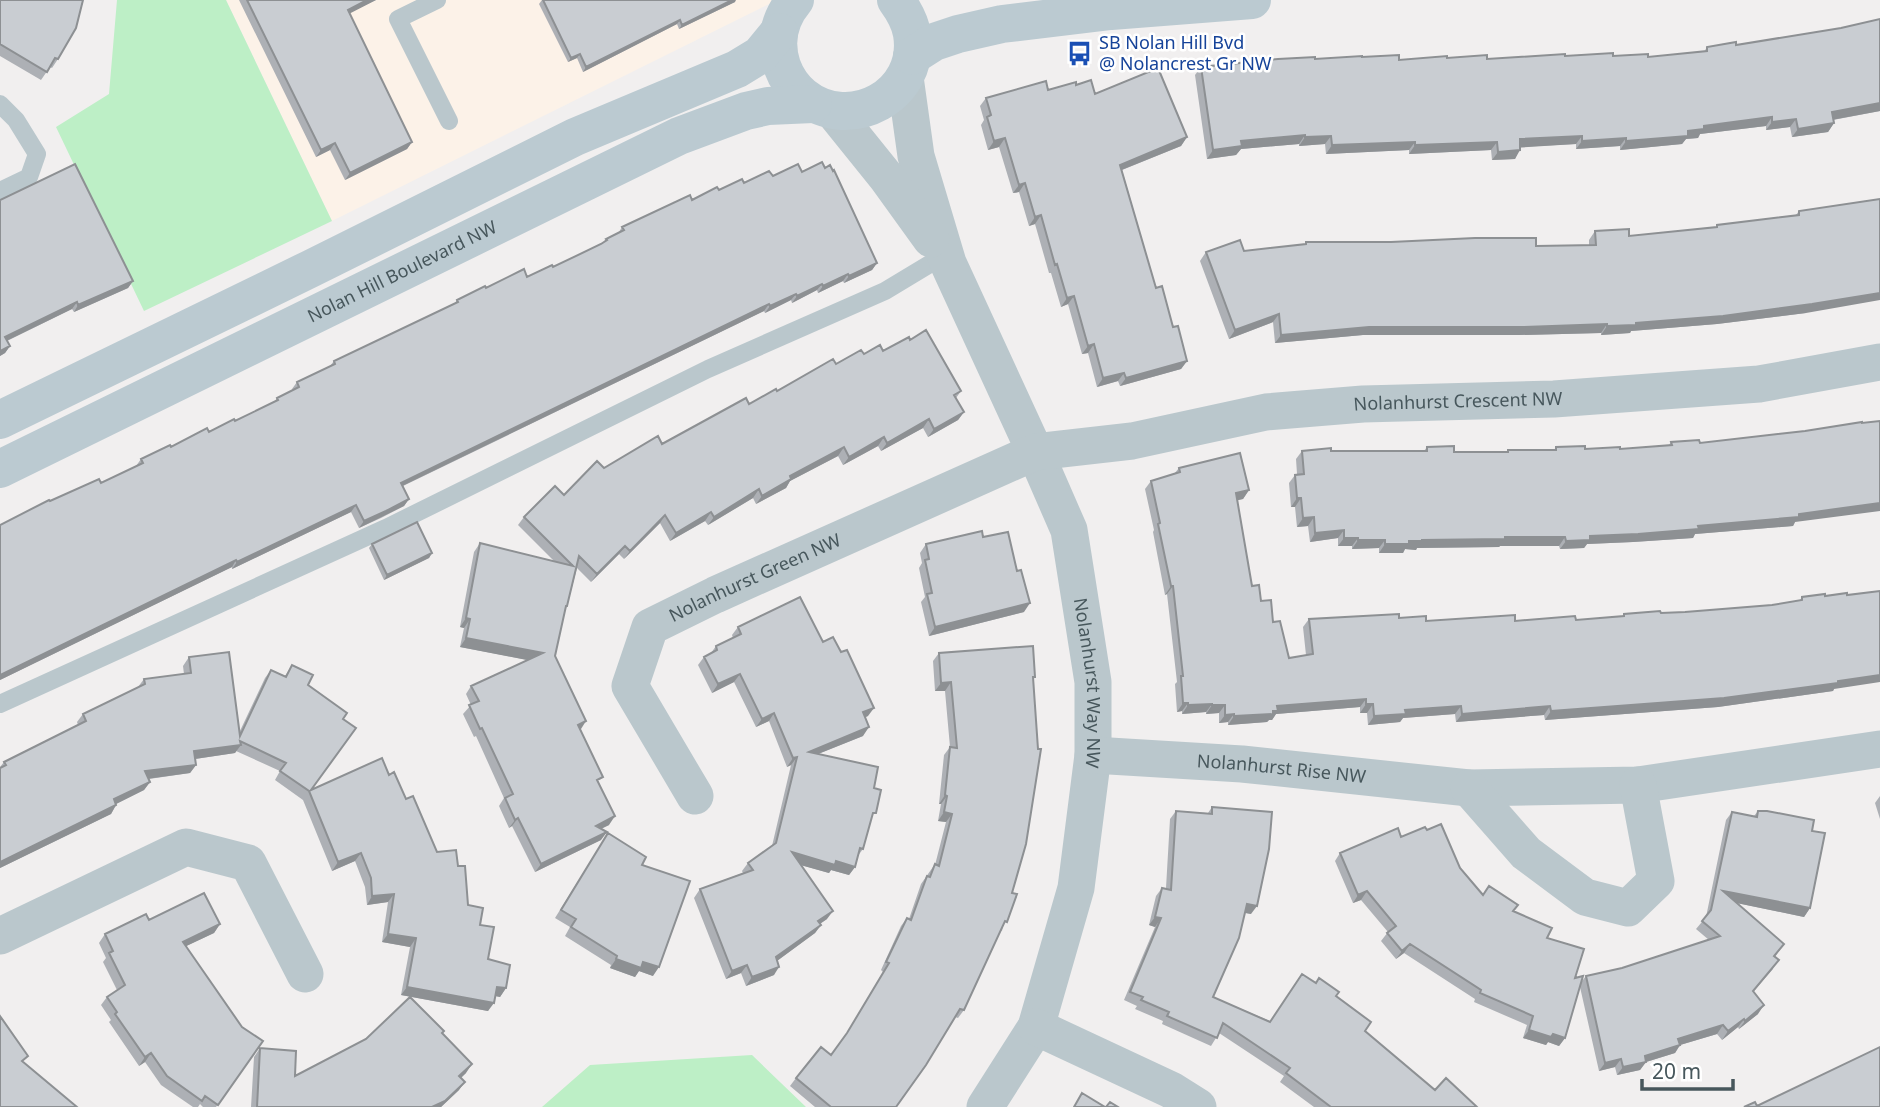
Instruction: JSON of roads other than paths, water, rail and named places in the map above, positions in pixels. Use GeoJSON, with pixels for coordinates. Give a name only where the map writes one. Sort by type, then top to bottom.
{"type":"FeatureCollection","features":[{"type":"Feature","properties":{"kind":"street"},"geometry":{"type":"LineString","coordinates":[[896,0],[906,15],[912,35],[909,66]]}},
{"type":"Feature","properties":{"kind":"street"},"geometry":{"type":"LineString","coordinates":[[909,66],[934,42],[1002,24],[1111,11],[1252,0]]}},
{"type":"Feature","properties":{"kind":"street"},"geometry":{"type":"LineString","coordinates":[[786,11],[778,53],[784,73],[796,91],[823,107]]}},
{"type":"Feature","properties":{"kind":"street"},"geometry":{"type":"LineString","coordinates":[[0,420],[575,137],[737,68],[760,55],[786,11]]}},
{"type":"Feature","properties":{"kind":"street","name":"Nolan Hill Boulevard NW"},"geometry":{"type":"LineString","coordinates":[[0,469],[679,136],[768,106],[823,107],[855,111],[875,106],[892,93],[909,66]]}},
{"type":"Feature","properties":{"kind":"street","name":"Nolanhurst Way NW"},"geometry":{"type":"LineString","coordinates":[[909,66],[916,156],[946,259],[1069,530],[1093,682],[1093,755],[1076,888],[1036,1027],[985,1107]]}},
{"type":"Feature","properties":{"kind":"street","name":"Nolanhurst Way NW"},"geometry":{"type":"LineString","coordinates":[[823,107],[887,178],[946,259]]}},
{"type":"Feature","properties":{"kind":"street","name":"Nolanhurst Crescent NW"},"geometry":{"type":"LineString","coordinates":[[1035,452],[1132,441],[1266,412],[1363,404],[1554,399],[1759,384],[1880,362]]}},
{"type":"Feature","properties":{"kind":"street","name":"Nolanhurst Green NW"},"geometry":{"type":"LineString","coordinates":[[695,796],[629,686],[650,626],[1035,452]]}},
{"type":"Feature","properties":{"kind":"street","name":"Nolanhurst Rise NW"},"geometry":{"type":"LineString","coordinates":[[1093,755],[1241,764],[1469,788],[1638,785],[1880,749]]}},
{"type":"Feature","properties":{"kind":"street"},"geometry":{"type":"LineString","coordinates":[[1469,788],[1526,853],[1555,875],[1585,897],[1628,908],[1656,881],[1638,785]]}},
{"type":"Feature","properties":{"kind":"street"},"geometry":{"type":"LineString","coordinates":[[0,936],[186,847],[248,863],[305,974]]}},
{"type":"Feature","properties":{"kind":"street"},"geometry":{"type":"LineString","coordinates":[[1036,1027],[1171,1090],[1198,1107]]}},
{"type":"Feature","properties":{"kind":"lane"},"geometry":{"type":"LineString","coordinates":[[436,0],[398,19],[449,121]]}},
{"type":"Feature","properties":{"kind":"lane"},"geometry":{"type":"LineString","coordinates":[[0,104],[16,120],[37,154],[29,177],[0,191]]}},
{"type":"Feature","properties":{"kind":"lane"},"geometry":{"type":"LineString","coordinates":[[0,704],[386,528],[708,369],[885,291],[946,259]]}},
{"type":"Feature","properties":{"kind":"place","name":"SB Nolan Hill Bvd @ Nolancrest Gr NW"},"geometry":{"type":"Point","coordinates":[1079,53]}}]}
